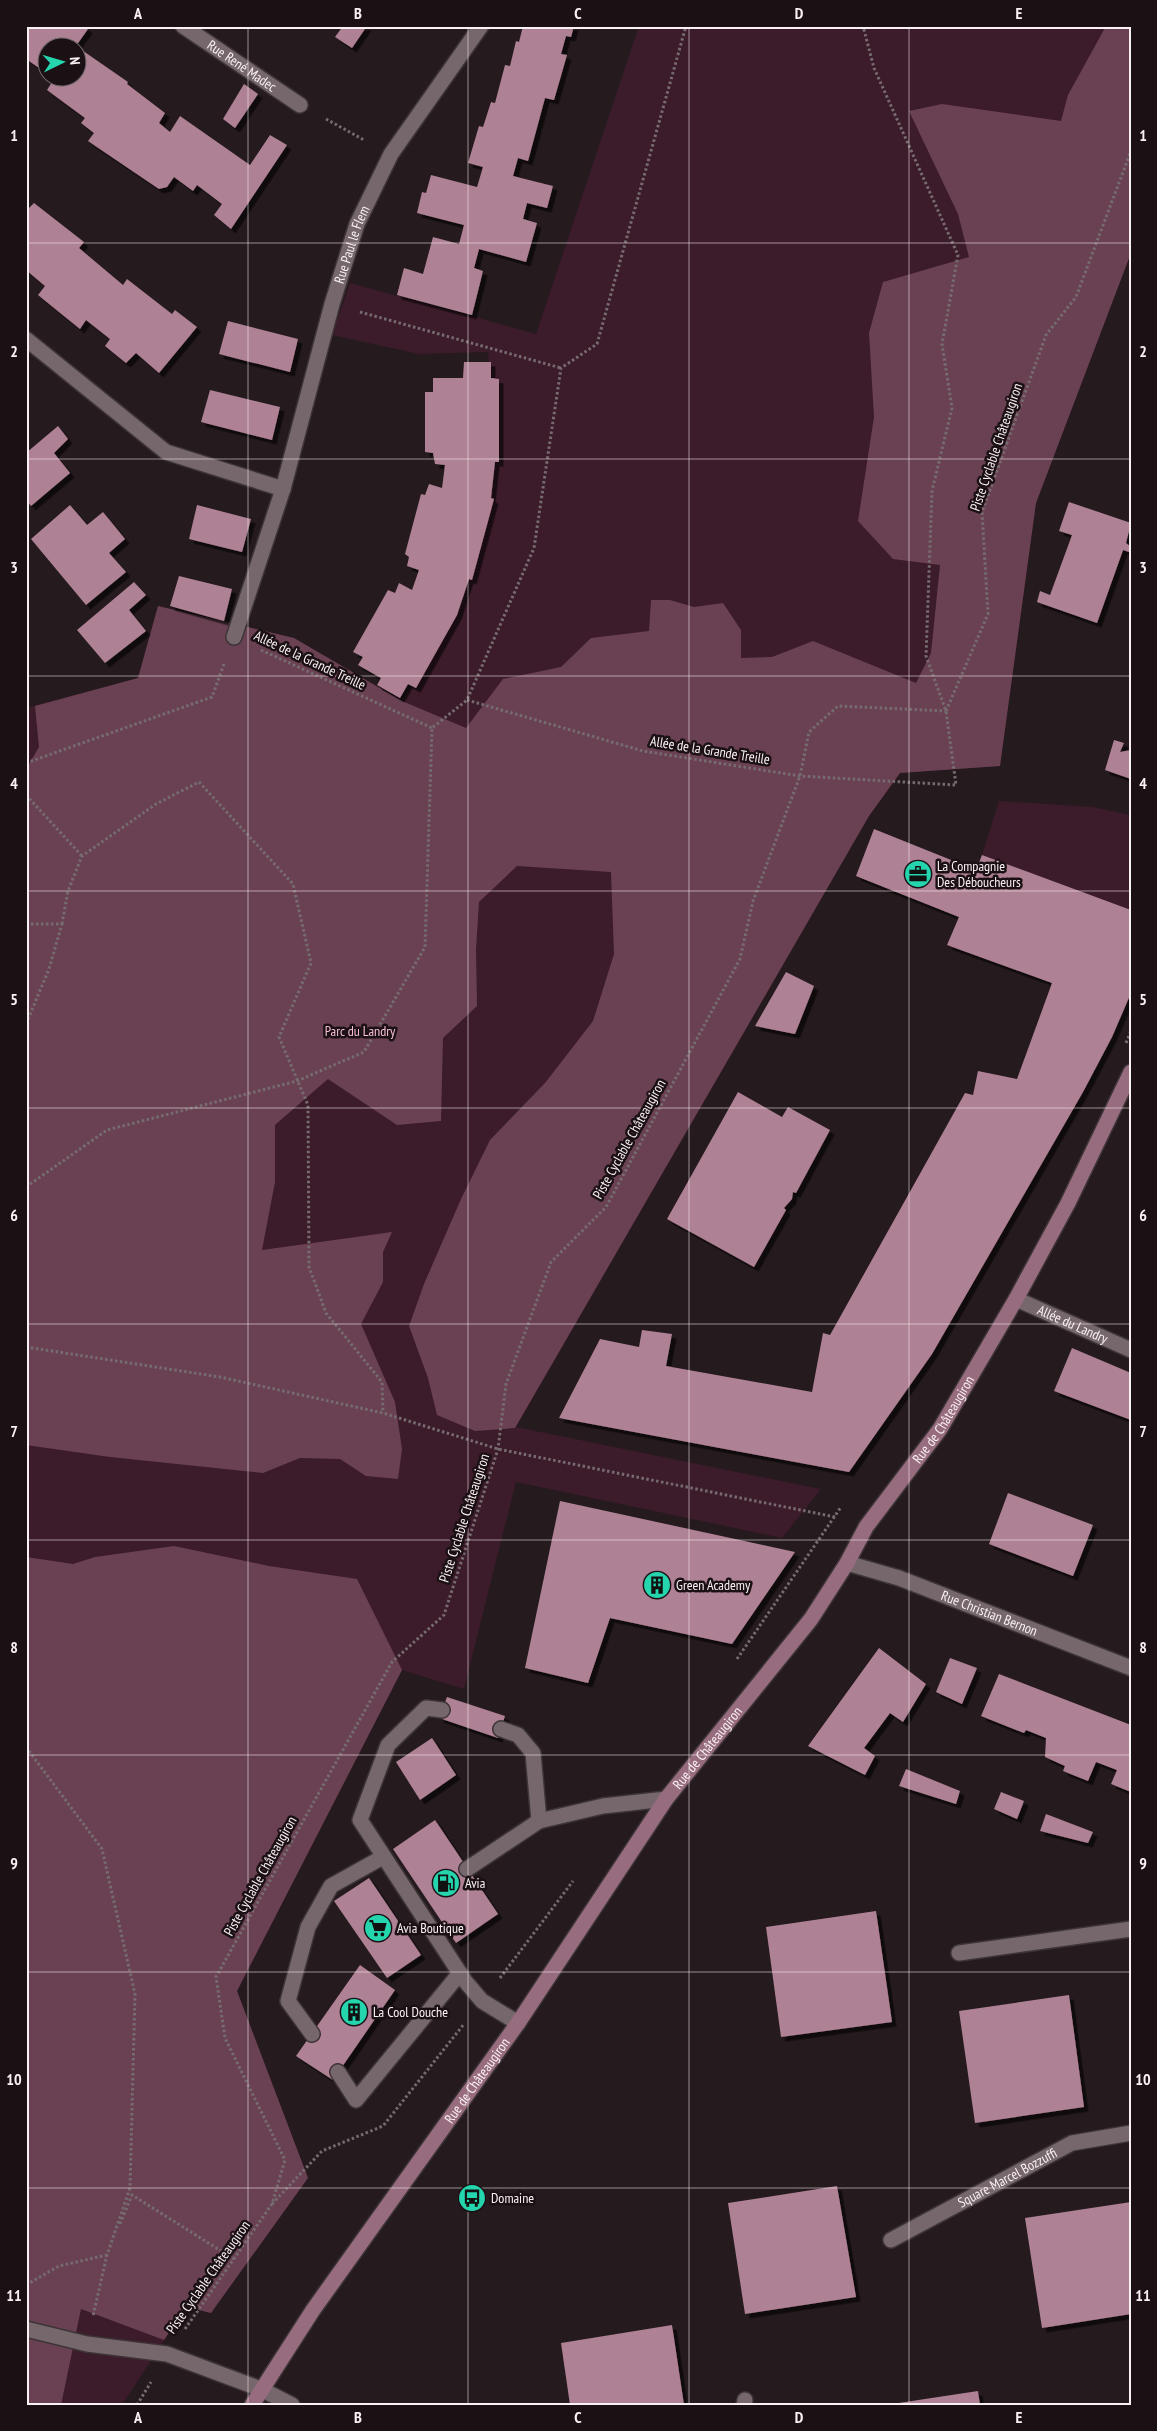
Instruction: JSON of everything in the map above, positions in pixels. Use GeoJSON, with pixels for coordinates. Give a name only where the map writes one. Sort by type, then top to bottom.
{"type":"FeatureCollection","features":[{"type":"Feature","properties":{"kind":"main road","name":"Rue de Châteaugiron"},"geometry":{"type":"LineString","coordinates":[[252,2405],[261,2389],[412,2169],[518,2023],[666,1799],[811,1619],[847,1564],[866,1527],[940,1429],[1016,1299],[1068,1203],[1131,1072]]}},
{"type":"Feature","properties":{"kind":"street","name":"Rue René Madec"},"geometry":{"type":"LineString","coordinates":[[183,26],[300,105]]}},
{"type":"Feature","properties":{"kind":"street","name":"Rue Paul le Flem"},"geometry":{"type":"LineString","coordinates":[[234,637],[283,488],[332,304],[357,224],[391,154],[481,26]]}},
{"type":"Feature","properties":{"kind":"street"},"geometry":{"type":"LineString","coordinates":[[26,339],[166,452],[283,488]]}},
{"type":"Feature","properties":{"kind":"street","name":"Allée du Landry"},"geometry":{"type":"LineString","coordinates":[[1016,1299],[1131,1350]]}},
{"type":"Feature","properties":{"kind":"street","name":"Rue Christian Bernon"},"geometry":{"type":"LineString","coordinates":[[847,1564],[899,1578],[1131,1668]]}},
{"type":"Feature","properties":{"kind":"street"},"geometry":{"type":"LineString","coordinates":[[442,1710],[426,1708],[388,1745],[360,1820],[383,1857],[420,1900],[460,1973],[482,2001],[518,2023]]}},
{"type":"Feature","properties":{"kind":"street"},"geometry":{"type":"LineString","coordinates":[[502,1729],[518,1735],[533,1753],[539,1821]]}},
{"type":"Feature","properties":{"kind":"street"},"geometry":{"type":"LineString","coordinates":[[467,1869],[539,1821],[603,1806],[666,1799]]}},
{"type":"Feature","properties":{"kind":"street"},"geometry":{"type":"LineString","coordinates":[[312,2034],[288,2002],[308,1927],[332,1886],[383,1857]]}},
{"type":"Feature","properties":{"kind":"street"},"geometry":{"type":"LineString","coordinates":[[959,1953],[1131,1929]]}},
{"type":"Feature","properties":{"kind":"street"},"geometry":{"type":"LineString","coordinates":[[338,2072],[356,2100],[460,1973]]}},
{"type":"Feature","properties":{"kind":"street","name":"Square Marcel Bozzuffi"},"geometry":{"type":"LineString","coordinates":[[891,2240],[1072,2143],[1131,2133]]}},
{"type":"Feature","properties":{"kind":"street"},"geometry":{"type":"LineString","coordinates":[[26,2329],[87,2344],[167,2354],[261,2389],[292,2405]]}},
{"type":"Feature","properties":{"kind":"path"},"geometry":{"type":"LineString","coordinates":[[26,1187],[107,1130],[297,1081],[364,1052],[425,946],[432,728],[467,700],[534,548],[561,368],[596,344],[686,26]]}},
{"type":"Feature","properties":{"kind":"path"},"geometry":{"type":"LineString","coordinates":[[863,26],[874,68],[958,255],[942,344],[952,408],[932,491],[926,646],[926,656],[946,712]]}},
{"type":"Feature","properties":{"kind":"path"},"geometry":{"type":"LineString","coordinates":[[300,105],[391,154]]}},
{"type":"Feature","properties":{"kind":"path","name":"Piste Cyclable Châteaugiron"},"geometry":{"type":"LineString","coordinates":[[167,2354],[272,2204],[286,2160],[225,2038],[216,1977],[392,1662],[444,1615],[498,1449],[506,1384],[551,1262],[606,1207],[740,959],[753,901],[800,776],[809,732],[838,706],[946,712],[988,614],[982,512],[1046,335],[1076,298],[1131,151]]}},
{"type":"Feature","properties":{"kind":"path"},"geometry":{"type":"LineString","coordinates":[[332,304],[561,368]]}},
{"type":"Feature","properties":{"kind":"path"},"geometry":{"type":"LineString","coordinates":[[26,763],[212,697],[234,637]]}},
{"type":"Feature","properties":{"kind":"path","name":"Allée de la Grande Treille"},"geometry":{"type":"LineString","coordinates":[[234,637],[432,728]]}},
{"type":"Feature","properties":{"kind":"path","name":"Allée de la Grande Treille"},"geometry":{"type":"LineString","coordinates":[[467,700],[643,751],[800,776],[956,785],[946,712]]}},
{"type":"Feature","properties":{"kind":"path"},"geometry":{"type":"LineString","coordinates":[[26,1024],[50,969],[62,924],[68,891],[82,856],[156,804],[199,782],[293,884],[311,963],[279,1037],[308,1105],[309,1267],[326,1313],[382,1382],[383,1413]]}},
{"type":"Feature","properties":{"kind":"path"},"geometry":{"type":"LineString","coordinates":[[26,795],[82,856]]}},
{"type":"Feature","properties":{"kind":"path"},"geometry":{"type":"LineString","coordinates":[[26,924],[62,924]]}},
{"type":"Feature","properties":{"kind":"path"},"geometry":{"type":"LineString","coordinates":[[1123,1049],[1131,1031]]}},
{"type":"Feature","properties":{"kind":"path"},"geometry":{"type":"LineString","coordinates":[[26,1347],[220,1377],[383,1413],[498,1449],[833,1516],[866,1527]]}},
{"type":"Feature","properties":{"kind":"path"},"geometry":{"type":"LineString","coordinates":[[737,1660],[833,1516],[844,1503]]}},
{"type":"Feature","properties":{"kind":"path"},"geometry":{"type":"LineString","coordinates":[[26,1746],[102,1849],[135,1994],[130,2188],[107,2255],[87,2344]]}},
{"type":"Feature","properties":{"kind":"path"},"geometry":{"type":"LineString","coordinates":[[272,2204],[322,2151],[383,2126],[576,1878]]}},
{"type":"Feature","properties":{"kind":"path"},"geometry":{"type":"LineString","coordinates":[[107,2255],[132,2195],[234,2259]]}},
{"type":"Feature","properties":{"kind":"path"},"geometry":{"type":"LineString","coordinates":[[26,2285],[59,2266],[107,2255]]}},
{"type":"Feature","properties":{"kind":"green space","name":"Parc du Landry"},"geometry":{"type":"Polygon","coordinates":[[[639,26],[1131,26],[1131,253],[1036,503],[1000,766],[900,773],[869,816],[516,1427],[821,1489],[782,1538],[516,1482],[464,1689],[402,1670],[237,1991],[308,2178],[211,2313],[186,2307],[122,2405],[26,2405],[26,708],[138,678],[158,606],[294,638],[402,701],[438,647],[497,439],[488,352],[419,354],[332,335],[350,283],[536,334],[639,26]]]}},
{"type":"Feature","properties":{"kind":"green space"},"geometry":{"type":"Polygon","coordinates":[[[1106,26],[1131,26],[1131,253],[1036,503],[1000,766],[900,773],[869,816],[515,1428],[475,1431],[437,1415],[428,1378],[409,1326],[424,1284],[461,1199],[490,1140],[545,1083],[593,1021],[614,954],[611,872],[517,866],[479,902],[476,949],[477,1006],[443,1038],[441,1121],[397,1125],[328,1079],[275,1125],[275,1182],[262,1250],[392,1232],[383,1252],[383,1282],[361,1324],[395,1402],[402,1449],[398,1479],[366,1476],[340,1459],[300,1458],[263,1473],[110,1457],[26,1445],[26,769],[39,747],[35,706],[138,678],[158,606],[294,638],[402,701],[466,728],[503,679],[561,667],[591,638],[649,631],[651,600],[670,600],[694,607],[723,603],[741,630],[741,658],[772,657],[813,641],[916,683],[931,653],[940,565],[893,559],[858,521],[874,417],[869,333],[883,282],[969,257],[958,214],[909,111],[942,104],[1061,121],[1068,95],[1106,26]]]}},
{"type":"Feature","properties":{"kind":"green space"},"geometry":{"type":"Polygon","coordinates":[[[999,801],[1093,807],[1131,815],[1131,910],[982,855],[999,801]]]}},
{"type":"Feature","properties":{"kind":"green space"},"geometry":{"type":"Polygon","coordinates":[[[174,1546],[269,1566],[357,1579],[402,1670],[237,1991],[308,2178],[211,2313],[186,2307],[164,2340],[81,2309],[61,2405],[26,2405],[26,1557],[73,1564],[95,1557],[174,1546]]]}},
{"type":"Feature","properties":{"kind":"building"},"geometry":{"type":"Polygon","coordinates":[[[26,26],[84,26],[88,29],[82,38],[38,38],[38,67],[26,59],[26,26]]]}},
{"type":"Feature","properties":{"kind":"building"},"geometry":{"type":"Polygon","coordinates":[[[343,26],[367,26],[352,48],[335,37],[343,26]]]}},
{"type":"Feature","properties":{"kind":"building"},"geometry":{"type":"Polygon","coordinates":[[[523,26],[574,26],[571,37],[566,36],[561,54],[567,55],[554,100],[545,98],[528,161],[518,158],[513,176],[553,186],[547,208],[527,203],[523,219],[537,223],[526,262],[479,249],[474,268],[483,271],[472,315],[397,295],[404,268],[423,274],[433,237],[459,244],[464,225],[417,213],[422,192],[426,193],[431,175],[477,187],[483,167],[468,163],[479,126],[483,127],[491,102],[495,103],[505,65],[510,66],[516,41],[519,42],[523,26]]]}},
{"type":"Feature","properties":{"kind":"building"},"geometry":{"type":"Polygon","coordinates":[[[88,54],[128,82],[127,84],[165,113],[159,123],[170,132],[180,116],[250,165],[270,135],[287,145],[231,229],[214,215],[222,204],[197,185],[193,191],[174,177],[167,187],[159,189],[88,141],[94,133],[81,123],[85,118],[47,90],[48,88],[88,88],[88,54]]]}},
{"type":"Feature","properties":{"kind":"building"},"geometry":{"type":"Polygon","coordinates":[[[244,84],[258,94],[235,128],[223,119],[244,84]]]}},
{"type":"Feature","properties":{"kind":"building"},"geometry":{"type":"Polygon","coordinates":[[[34,203],[84,242],[79,248],[123,285],[127,279],[172,314],[175,310],[197,327],[159,373],[136,353],[126,363],[105,346],[110,339],[86,320],[80,329],[38,295],[45,286],[26,270],[26,211],[34,203]]]}},
{"type":"Feature","properties":{"kind":"building"},"geometry":{"type":"Polygon","coordinates":[[[228,321],[298,339],[290,372],[219,354],[228,321]]]}},
{"type":"Feature","properties":{"kind":"building"},"geometry":{"type":"Polygon","coordinates":[[[464,362],[491,362],[491,378],[499,379],[499,462],[495,462],[491,498],[494,499],[472,580],[469,579],[457,615],[416,688],[408,684],[400,698],[377,685],[381,678],[358,665],[363,657],[353,652],[388,590],[395,593],[399,583],[412,590],[419,570],[407,566],[409,557],[405,554],[421,494],[425,495],[429,484],[442,488],[445,465],[435,464],[433,453],[425,452],[425,392],[433,392],[433,378],[463,378],[464,362]]]}},
{"type":"Feature","properties":{"kind":"building"},"geometry":{"type":"Polygon","coordinates":[[[210,390],[280,407],[272,440],[201,422],[210,390]]]}},
{"type":"Feature","properties":{"kind":"building"},"geometry":{"type":"Polygon","coordinates":[[[58,426],[68,439],[54,453],[70,473],[31,506],[26,500],[26,453],[58,426]]]}},
{"type":"Feature","properties":{"kind":"building"},"geometry":{"type":"Polygon","coordinates":[[[1069,502],[1131,523],[1126,543],[1131,547],[1129,552],[1123,550],[1097,623],[1037,602],[1040,591],[1050,595],[1072,535],[1059,531],[1069,502]]]}},
{"type":"Feature","properties":{"kind":"building"},"geometry":{"type":"Polygon","coordinates":[[[70,505],[87,525],[103,512],[125,539],[109,553],[126,572],[86,605],[31,539],[70,505]]]}},
{"type":"Feature","properties":{"kind":"building"},"geometry":{"type":"Polygon","coordinates":[[[197,505],[251,519],[242,552],[189,539],[197,505]]]}},
{"type":"Feature","properties":{"kind":"building"},"geometry":{"type":"Polygon","coordinates":[[[179,576],[232,589],[224,621],[170,606],[179,576]]]}},
{"type":"Feature","properties":{"kind":"building"},"geometry":{"type":"Polygon","coordinates":[[[134,582],[146,595],[129,610],[146,631],[105,663],[77,630],[134,582]]]}},
{"type":"Feature","properties":{"kind":"building"},"geometry":{"type":"Polygon","coordinates":[[[1114,740],[1124,743],[1120,752],[1131,750],[1131,779],[1105,770],[1114,740]]]}},
{"type":"Feature","properties":{"kind":"building"},"geometry":{"type":"Polygon","coordinates":[[[874,829],[976,870],[982,855],[1131,910],[1131,993],[1112,1037],[1083,1092],[932,1354],[849,1472],[559,1418],[600,1339],[639,1347],[642,1330],[672,1334],[666,1366],[812,1392],[823,1333],[830,1335],[965,1093],[973,1095],[978,1071],[1017,1079],[1052,983],[947,945],[959,917],[856,876],[874,829]]]}},
{"type":"Feature","properties":{"kind":"building"},"geometry":{"type":"Polygon","coordinates":[[[786,972],[814,986],[795,1034],[755,1026],[786,972]]]}},
{"type":"Feature","properties":{"kind":"building"},"geometry":{"type":"Polygon","coordinates":[[[738,1092],[782,1117],[788,1107],[830,1130],[796,1193],[793,1192],[792,1199],[784,1208],[786,1210],[754,1267],[667,1219],[738,1092]]]}},
{"type":"Feature","properties":{"kind":"building"},"geometry":{"type":"Polygon","coordinates":[[[1072,1348],[1131,1373],[1131,1420],[1054,1391],[1072,1348]]]}},
{"type":"Feature","properties":{"kind":"building"},"geometry":{"type":"Polygon","coordinates":[[[1008,1493],[1093,1525],[1073,1576],[989,1544],[1008,1493]]]}},
{"type":"Feature","properties":{"kind":"building","name":"Green Academy"},"geometry":{"type":"Polygon","coordinates":[[[560,1501],[795,1552],[732,1644],[610,1618],[588,1683],[525,1668],[560,1501]]]}},
{"type":"Feature","properties":{"kind":"building"},"geometry":{"type":"Polygon","coordinates":[[[879,1648],[926,1684],[903,1722],[890,1713],[864,1748],[875,1756],[865,1775],[808,1746],[879,1648]]]}},
{"type":"Feature","properties":{"kind":"building"},"geometry":{"type":"Polygon","coordinates":[[[950,1658],[977,1668],[962,1704],[936,1692],[950,1658]]]}},
{"type":"Feature","properties":{"kind":"building"},"geometry":{"type":"Polygon","coordinates":[[[999,1674],[1131,1725],[1131,1792],[1111,1784],[1117,1770],[1096,1762],[1088,1781],[1063,1771],[1065,1766],[1045,1757],[1046,1738],[1026,1730],[1024,1733],[981,1716],[999,1674]]]}},
{"type":"Feature","properties":{"kind":"building"},"geometry":{"type":"Polygon","coordinates":[[[447,1697],[505,1716],[498,1738],[439,1718],[447,1697]]]}},
{"type":"Feature","properties":{"kind":"building"},"geometry":{"type":"Polygon","coordinates":[[[432,1738],[456,1775],[420,1800],[396,1762],[432,1738]]]}},
{"type":"Feature","properties":{"kind":"building"},"geometry":{"type":"Polygon","coordinates":[[[906,1769],[960,1791],[956,1804],[899,1786],[906,1769]]]}},
{"type":"Feature","properties":{"kind":"building"},"geometry":{"type":"Polygon","coordinates":[[[1001,1792],[1024,1801],[1017,1819],[994,1809],[1001,1792]]]}},
{"type":"Feature","properties":{"kind":"building"},"geometry":{"type":"Polygon","coordinates":[[[1046,1814],[1093,1832],[1088,1843],[1040,1831],[1046,1814]]]}},
{"type":"Feature","properties":{"kind":"building","name":"Avia"},"geometry":{"type":"Polygon","coordinates":[[[435,1820],[498,1914],[456,1943],[393,1849],[435,1820]]]}},
{"type":"Feature","properties":{"kind":"building","name":"Avia Boutique"},"geometry":{"type":"Polygon","coordinates":[[[369,1878],[421,1955],[387,1978],[334,1901],[369,1878]]]}},
{"type":"Feature","properties":{"kind":"building"},"geometry":{"type":"Polygon","coordinates":[[[876,1911],[892,2022],[781,2037],[766,1927],[876,1911]]]}},
{"type":"Feature","properties":{"kind":"building","name":"La Cool Douche"},"geometry":{"type":"Polygon","coordinates":[[[360,1965],[395,1990],[333,2080],[296,2056],[360,1965]]]}},
{"type":"Feature","properties":{"kind":"building"},"geometry":{"type":"Polygon","coordinates":[[[1069,1995],[1084,2107],[975,2123],[959,2011],[1069,1995]]]}},
{"type":"Feature","properties":{"kind":"building"},"geometry":{"type":"Polygon","coordinates":[[[837,2186],[856,2297],[745,2314],[728,2203],[837,2186]]]}},
{"type":"Feature","properties":{"kind":"building"},"geometry":{"type":"Polygon","coordinates":[[[1131,2202],[1131,2314],[1042,2328],[1025,2218],[1131,2202]]]}},
{"type":"Feature","properties":{"kind":"building"},"geometry":{"type":"Polygon","coordinates":[[[672,2325],[684,2405],[570,2405],[561,2343],[672,2325]]]}},
{"type":"Feature","properties":{"kind":"building"},"geometry":{"type":"Polygon","coordinates":[[[978,2391],[980,2405],[892,2405],[892,2404],[978,2391]]]}},
{"type":"Feature","properties":{"kind":"place","name":"La Compagnie Des Déboucheurs"},"geometry":{"type":"Point","coordinates":[918,874]}},
{"type":"Feature","properties":{"kind":"place","name":"Green Academy"},"geometry":{"type":"Point","coordinates":[657,1585]}},
{"type":"Feature","properties":{"kind":"place","name":"Avia"},"geometry":{"type":"Point","coordinates":[446,1883]}},
{"type":"Feature","properties":{"kind":"place","name":"Avia Boutique"},"geometry":{"type":"Point","coordinates":[378,1928]}},
{"type":"Feature","properties":{"kind":"place","name":"La Cool Douche"},"geometry":{"type":"Point","coordinates":[354,2012]}},
{"type":"Feature","properties":{"kind":"place","name":"Domaine"},"geometry":{"type":"Point","coordinates":[472,2198]}}]}
